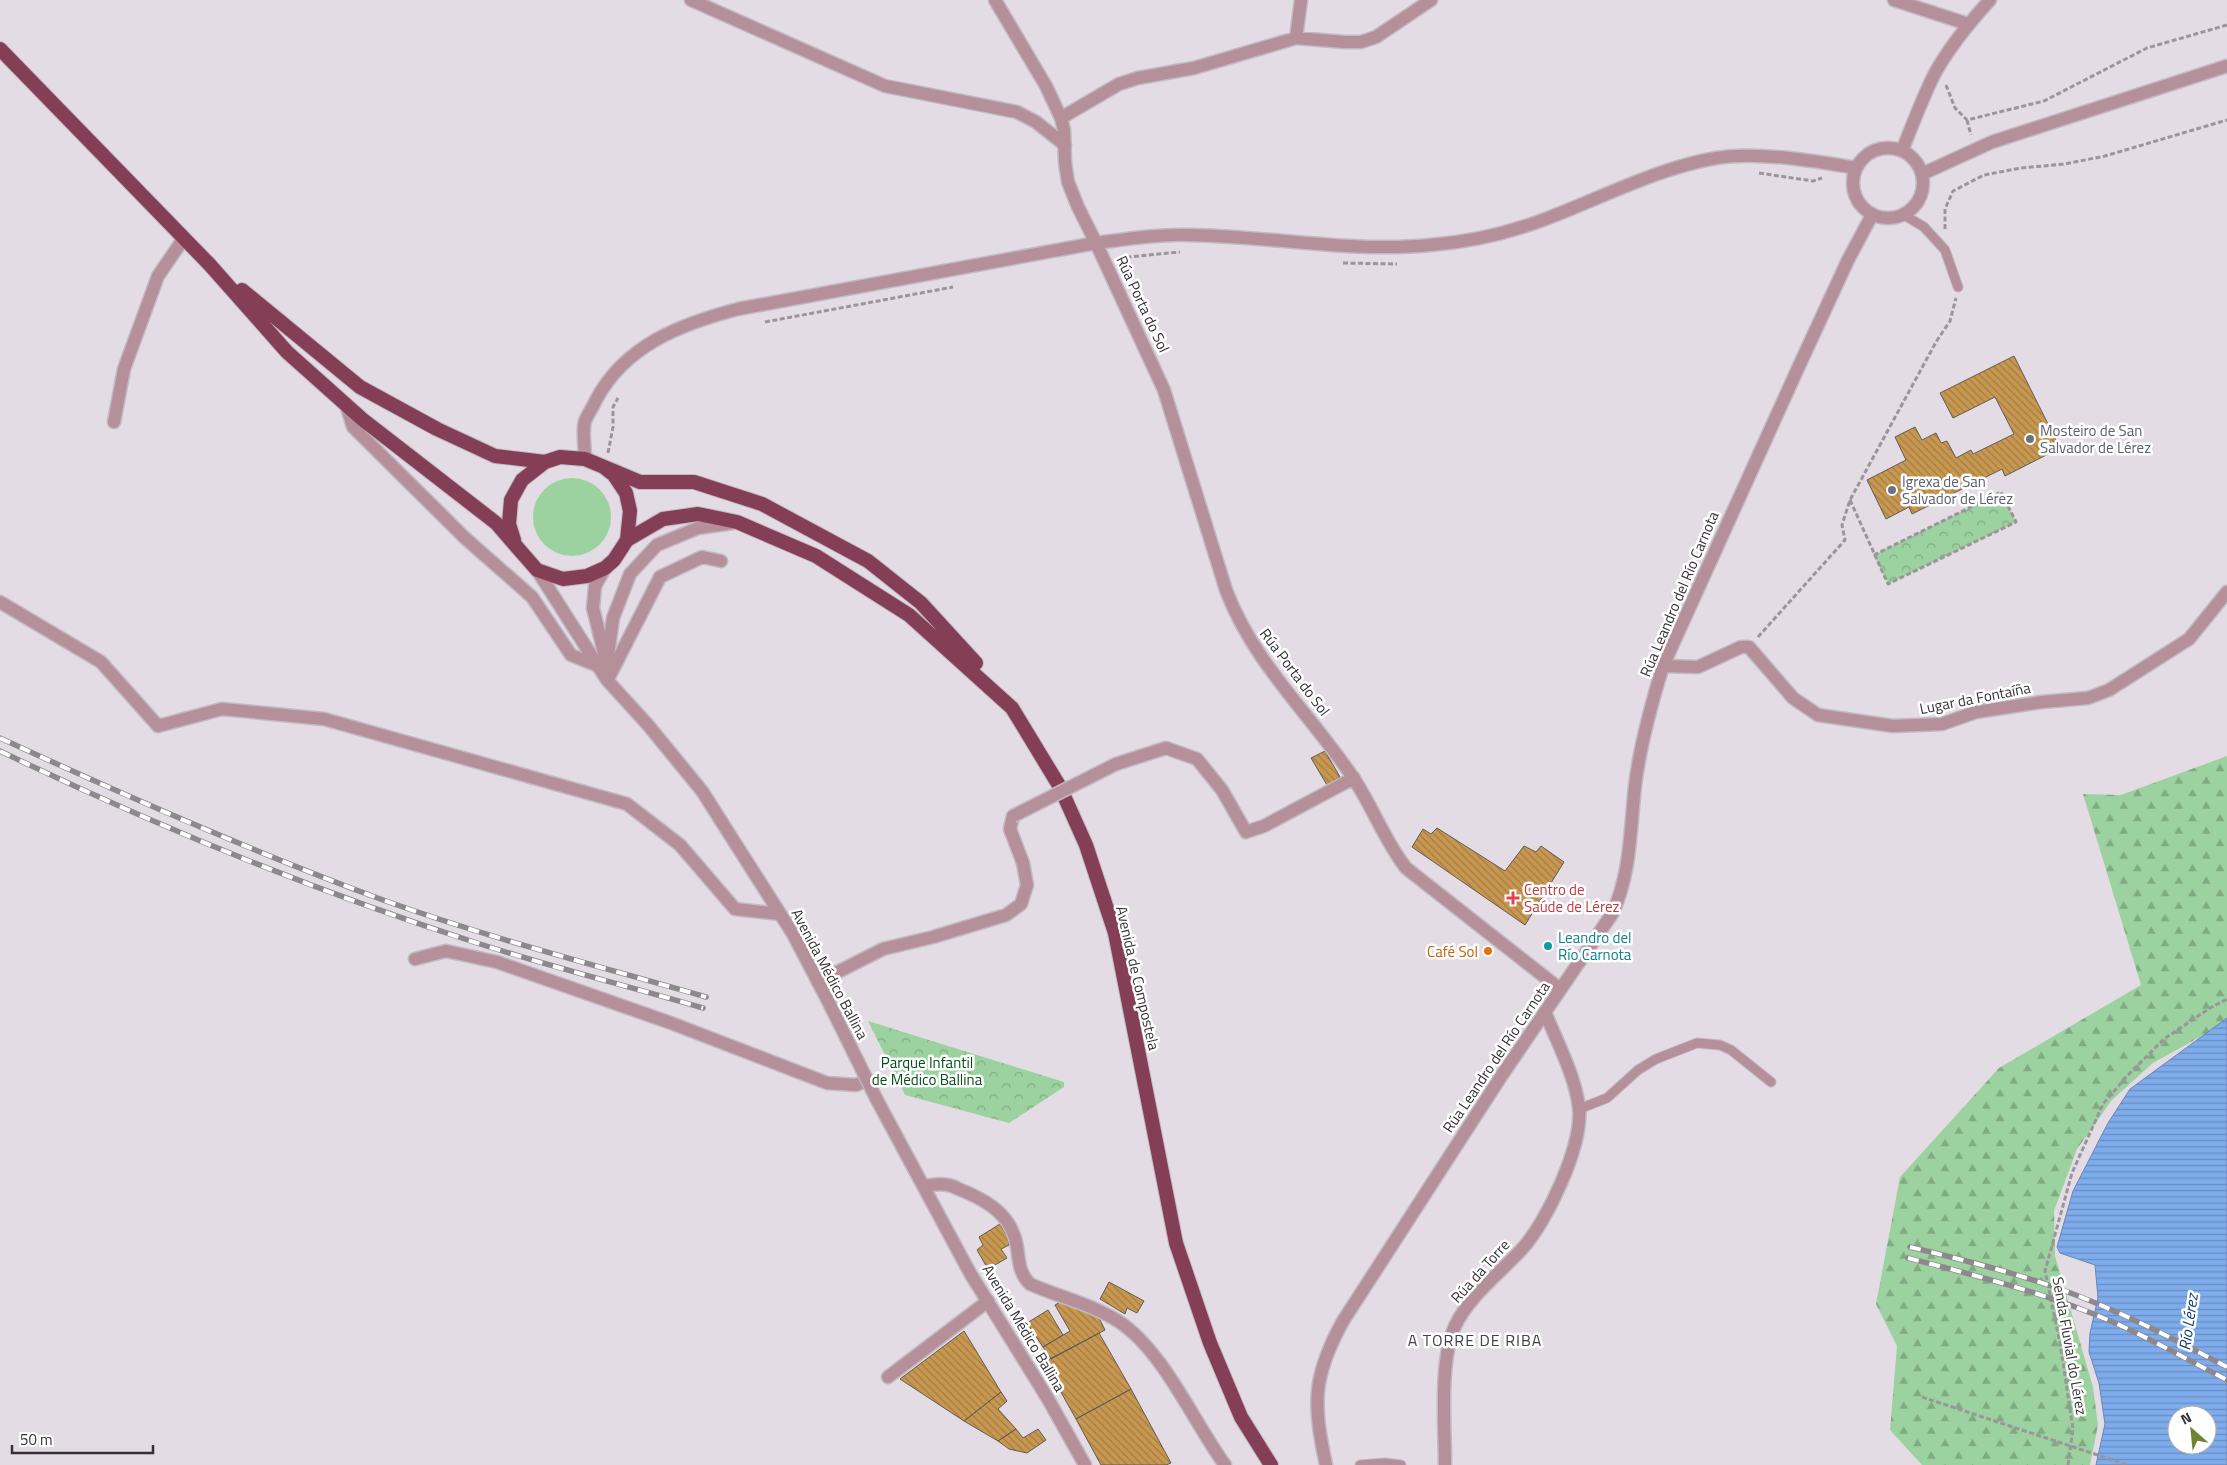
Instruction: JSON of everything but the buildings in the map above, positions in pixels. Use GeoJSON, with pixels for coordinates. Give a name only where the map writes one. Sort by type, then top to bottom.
{"type":"FeatureCollection","features":[{"type":"Feature","properties":{"kind":"highway"},"geometry":{"type":"LineString","coordinates":[[0,48],[210,264],[287,352],[346,404],[496,524],[537,570],[563,579],[587,576],[605,568],[614,560],[627,540],[630,511],[626,493],[614,475],[605,468]]}},
{"type":"Feature","properties":{"kind":"highway"},"geometry":{"type":"LineString","coordinates":[[210,264],[360,387],[437,429],[495,456],[545,462]]}},
{"type":"Feature","properties":{"kind":"highway"},"geometry":{"type":"LineString","coordinates":[[516,548],[509,524],[511,500],[522,480],[545,462],[560,457],[585,459],[640,482],[694,482],[762,504],[868,561],[921,603],[982,670],[1012,708]]}},
{"type":"Feature","properties":{"kind":"highway","name":"Avenida de Compostela"},"geometry":{"type":"LineString","coordinates":[[627,540],[663,518],[698,514],[737,522],[816,556],[909,615],[1012,708],[1060,787],[1086,845],[1114,933],[1176,1243],[1210,1343],[1241,1417],[1271,1465]]}},
{"type":"Feature","properties":{"kind":"street"},"geometry":{"type":"LineString","coordinates":[[691,0],[885,86],[987,104],[1017,112],[1036,122],[1065,145]]}},
{"type":"Feature","properties":{"kind":"street"},"geometry":{"type":"LineString","coordinates":[[995,0],[1046,86],[1062,118],[1119,84],[1138,78],[1194,68],[1296,38],[1360,42],[1376,37],[1431,0]]}},
{"type":"Feature","properties":{"kind":"street"},"geometry":{"type":"LineString","coordinates":[[1296,38],[1301,0]]}},
{"type":"Feature","properties":{"kind":"street"},"geometry":{"type":"LineString","coordinates":[[1894,0],[1968,24]]}},
{"type":"Feature","properties":{"kind":"street"},"geometry":{"type":"LineString","coordinates":[[1902,151],[1934,76],[1968,24],[1990,0]]}},
{"type":"Feature","properties":{"kind":"street"},"geometry":{"type":"LineString","coordinates":[[1922,174],[1992,142],[2227,66]]}},
{"type":"Feature","properties":{"kind":"street","name":"Rúa Porta do Sol"},"geometry":{"type":"LineString","coordinates":[[1062,118],[1065,145],[1064,162],[1068,182],[1164,390],[1234,613],[1262,660],[1328,741],[1354,778],[1390,845],[1406,868],[1560,989]]}},
{"type":"Feature","properties":{"kind":"street"},"geometry":{"type":"LineString","coordinates":[[1891,148],[1902,151],[1914,160],[1922,174],[1923,186],[1920,198],[1913,208],[1904,215],[1893,218],[1872,215],[1857,200],[1853,190],[1856,168],[1870,153],[1891,148]]}},
{"type":"Feature","properties":{"kind":"street"},"geometry":{"type":"LineString","coordinates":[[585,459],[585,421],[604,384],[628,359],[654,339],[681,326],[738,309],[1096,243],[1145,237],[1187,235],[1379,247],[1431,245],[1488,236],[1545,219],[1680,165],[1719,157],[1754,156],[1856,168]]}},
{"type":"Feature","properties":{"kind":"street","name":"Rúa Leandro del Río Carnota"},"geometry":{"type":"LineString","coordinates":[[1326,1465],[1316,1413],[1319,1379],[1335,1334],[1560,989],[1602,932],[1620,897],[1628,857],[1638,765],[1663,666],[1798,366],[1848,260],[1872,215]]}},
{"type":"Feature","properties":{"kind":"street"},"geometry":{"type":"LineString","coordinates":[[114,422],[124,369],[158,276],[184,238]]}},
{"type":"Feature","properties":{"kind":"street"},"geometry":{"type":"LineString","coordinates":[[346,404],[353,427],[465,538],[532,597],[570,654],[604,668]]}},
{"type":"Feature","properties":{"kind":"street"},"geometry":{"type":"LineString","coordinates":[[604,668],[613,618],[630,574],[636,567],[657,545],[698,528],[737,522]]}},
{"type":"Feature","properties":{"kind":"street"},"geometry":{"type":"LineString","coordinates":[[604,668],[660,577],[702,557],[721,560]]}},
{"type":"Feature","properties":{"kind":"street","name":"Avenida Médico Ballina"},"geometry":{"type":"LineString","coordinates":[[605,568],[595,586],[593,608],[606,680],[648,725],[702,791],[780,914],[827,999],[878,1100],[970,1273],[1048,1399],[1085,1465]]}},
{"type":"Feature","properties":{"kind":"street","name":"Avenida Médico Ballina"},"geometry":{"type":"LineString","coordinates":[[537,570],[623,698]]}},
{"type":"Feature","properties":{"kind":"street","name":"Lugar da Fontaíña"},"geometry":{"type":"LineString","coordinates":[[1749,647],[1793,698],[1818,715],[1893,726],[1942,724],[1976,712],[2042,702],[2088,698],[2109,690],[2171,653],[2189,639],[2227,592]]}},
{"type":"Feature","properties":{"kind":"street"},"geometry":{"type":"LineString","coordinates":[[0,602],[101,662],[158,726],[222,709],[324,719],[627,804],[680,845],[735,910],[780,914]]}},
{"type":"Feature","properties":{"kind":"street"},"geometry":{"type":"LineString","coordinates":[[1663,666],[1698,667],[1740,647],[1749,647]]}},
{"type":"Feature","properties":{"kind":"street"},"geometry":{"type":"LineString","coordinates":[[818,982],[883,949],[933,938],[1006,915],[1021,904],[1027,885],[1023,863],[1010,829],[1013,816],[1116,764],[1166,748],[1197,759],[1222,790],[1246,832],[1264,826],[1354,778]]}},
{"type":"Feature","properties":{"kind":"street"},"geometry":{"type":"LineString","coordinates":[[415,959],[446,951],[497,962],[671,1023],[827,1083],[856,1085],[868,1080]]}},
{"type":"Feature","properties":{"kind":"street","name":"Rúa da Torre"},"geometry":{"type":"LineString","coordinates":[[1445,1465],[1446,1381],[1450,1340],[1462,1314],[1524,1247],[1546,1214],[1556,1194],[1575,1142],[1579,1124],[1579,1109],[1571,1078],[1546,1012]]}},
{"type":"Feature","properties":{"kind":"street"},"geometry":{"type":"LineString","coordinates":[[925,1186],[948,1184],[983,1200],[999,1211],[1008,1222],[1015,1239],[1018,1263],[1022,1276],[1030,1284],[1101,1312],[1120,1322],[1138,1338],[1162,1366],[1225,1465]]}},
{"type":"Feature","properties":{"kind":"street"},"geometry":{"type":"LineString","coordinates":[[888,1377],[988,1301]]}},
{"type":"Feature","properties":{"kind":"lane"},"geometry":{"type":"LineString","coordinates":[[1904,215],[1924,227],[1945,250],[1958,287]]}},
{"type":"Feature","properties":{"kind":"lane"},"geometry":{"type":"LineString","coordinates":[[1579,1109],[1607,1098],[1623,1082],[1656,1059],[1697,1042],[1720,1045],[1731,1050],[1771,1082]]}},
{"type":"Feature","properties":{"kind":"lane"},"geometry":{"type":"LineString","coordinates":[[1360,1465],[1385,1462],[1402,1465]]}},
{"type":"Feature","properties":{"kind":"path"},"geometry":{"type":"LineString","coordinates":[[1967,120],[2044,101],[2147,48],[2227,25]]}},
{"type":"Feature","properties":{"kind":"path"},"geometry":{"type":"LineString","coordinates":[[1934,76],[1947,86],[1955,108],[1967,120],[1971,135]]}},
{"type":"Feature","properties":{"kind":"path"},"geometry":{"type":"LineString","coordinates":[[1945,250],[1945,210],[1953,191],[1984,176],[2021,168],[2065,164],[2104,156],[2227,120]]}},
{"type":"Feature","properties":{"kind":"path"},"geometry":{"type":"LineString","coordinates":[[1757,173],[1813,181],[1830,176]]}},
{"type":"Feature","properties":{"kind":"path"},"geometry":{"type":"LineString","coordinates":[[1104,260],[1184,252]]}},
{"type":"Feature","properties":{"kind":"path"},"geometry":{"type":"LineString","coordinates":[[1339,263],[1402,264]]}},
{"type":"Feature","properties":{"kind":"path"},"geometry":{"type":"LineString","coordinates":[[759,323],[961,286]]}},
{"type":"Feature","properties":{"kind":"path"},"geometry":{"type":"LineString","coordinates":[[1749,647],[1845,540],[1842,525],[1850,500],[1936,342],[1950,321],[1958,287]]}},
{"type":"Feature","properties":{"kind":"path"},"geometry":{"type":"LineString","coordinates":[[605,468],[613,427],[613,407],[622,391]]}},
{"type":"Feature","properties":{"kind":"path"},"geometry":{"type":"LineString","coordinates":[[1850,500],[1874,555],[1888,584],[2016,522],[2002,492],[1874,555]]}},
{"type":"Feature","properties":{"kind":"path","name":"Senda Fluvial do Lérez"},"geometry":{"type":"LineString","coordinates":[[2068,1465],[2073,1429],[2060,1343],[2045,1272],[2072,1173],[2103,1104],[2128,1075],[2164,1039],[2210,1008],[2227,999]]}},
{"type":"Feature","properties":{"kind":"path"},"geometry":{"type":"LineString","coordinates":[[1922,1397],[2128,1465]]}},
{"type":"Feature","properties":{"kind":"green space"},"geometry":{"type":"Polygon","coordinates":[[[572,478],[587,481],[600,489],[608,502],[611,517],[608,532],[600,545],[587,553],[572,556],[557,553],[544,545],[536,532],[533,517],[536,502],[544,489],[557,481],[572,478]]]}},
{"type":"Feature","properties":{"kind":"green space"},"geometry":{"type":"Polygon","coordinates":[[[2001,492],[2016,522],[1888,584],[1874,555],[2001,492]]]}},
{"type":"Feature","properties":{"kind":"green space"},"geometry":{"type":"Polygon","coordinates":[[[2227,756],[2227,1022],[2153,1063],[2112,1100],[2077,1149],[2054,1211],[2055,1256],[2093,1387],[2098,1425],[2090,1465],[1922,1465],[1890,1430],[1897,1346],[1876,1304],[1900,1177],[1999,1068],[2141,985],[2083,794],[2121,795],[2227,756]]]}},
{"type":"Feature","properties":{"kind":"green space","name":"Parque Infantil de Médico Ballina"},"geometry":{"type":"Polygon","coordinates":[[[868,1021],[1064,1082],[1064,1087],[1009,1123],[905,1095],[868,1021]]]}},
{"type":"Feature","properties":{"kind":"water","name":"Río Lérez"},"geometry":{"type":"Polygon","coordinates":[[[2227,1018],[2227,1465],[2096,1465],[2105,1424],[2099,1383],[2089,1352],[2090,1333],[2098,1298],[2095,1265],[2060,1253],[2057,1247],[2073,1191],[2108,1123],[2130,1089],[2227,1018]]]}},
{"type":"Feature","properties":{"kind":"railway"},"geometry":{"type":"LineString","coordinates":[[0,738],[190,823],[286,863],[383,900],[503,939],[706,997]]}},
{"type":"Feature","properties":{"kind":"railway"},"geometry":{"type":"LineString","coordinates":[[0,751],[176,831],[355,901],[505,952],[703,1008]]}},
{"type":"Feature","properties":{"kind":"railway"},"geometry":{"type":"LineString","coordinates":[[1910,1247],[2002,1271],[2079,1296],[2186,1345],[2227,1367]]}},
{"type":"Feature","properties":{"kind":"railway"},"geometry":{"type":"LineString","coordinates":[[1908,1258],[2013,1286],[2065,1303],[2143,1336],[2227,1380]]}},
{"type":"Feature","properties":{"kind":"place","name":"Mosteiro de San Salvador de Lérez"},"geometry":{"type":"Point","coordinates":[2030,439]}},
{"type":"Feature","properties":{"kind":"place","name":"Igrexa de San Salvador de Lérez"},"geometry":{"type":"Point","coordinates":[1892,490]}},
{"type":"Feature","properties":{"kind":"place","name":"Centro de Saúde de Lérez"},"geometry":{"type":"Point","coordinates":[1513,898]}},
{"type":"Feature","properties":{"kind":"place","name":"Leandro del Río Carnota"},"geometry":{"type":"Point","coordinates":[1548,946]}},
{"type":"Feature","properties":{"kind":"place","name":"Café Sol"},"geometry":{"type":"Point","coordinates":[1488,951]}},
{"type":"Feature","properties":{"kind":"district","name":"A TORRE DE RIBA"},"geometry":{"type":"Point","coordinates":[1475,1340]}}]}
